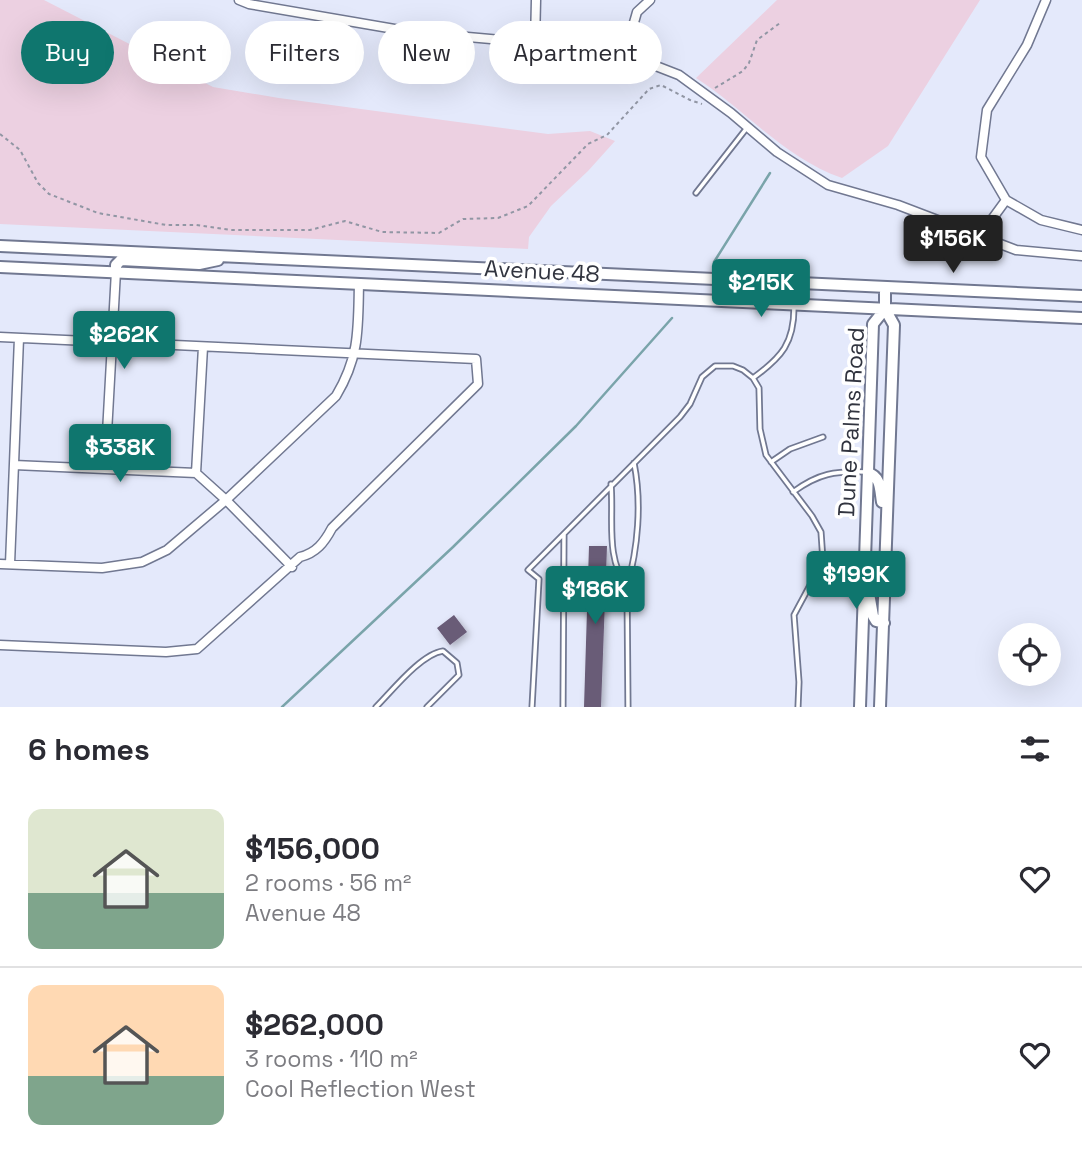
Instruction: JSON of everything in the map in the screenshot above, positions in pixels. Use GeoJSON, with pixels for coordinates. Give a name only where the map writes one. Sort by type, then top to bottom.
{"type":"FeatureCollection","features":[{"type":"Feature","properties":{"kind":"main road","name":"Avenue 48"},"geometry":{"type":"LineString","coordinates":[[0,246],[1082,296]]}},
{"type":"Feature","properties":{"kind":"main road"},"geometry":{"type":"LineString","coordinates":[[116,271],[116,265],[121,260],[199,264],[231,257]]}},
{"type":"Feature","properties":{"kind":"main road"},"geometry":{"type":"LineString","coordinates":[[359,283],[360,263]]}},
{"type":"Feature","properties":{"kind":"main road","name":"Avenue 48"},"geometry":{"type":"LineString","coordinates":[[0,267],[1082,318]]}},
{"type":"Feature","properties":{"kind":"main road","name":"Dune Palms Road"},"geometry":{"type":"LineString","coordinates":[[880,707],[894,325],[885,309],[885,288]]}},
{"type":"Feature","properties":{"kind":"main road","name":"Dune Palms Road"},"geometry":{"type":"LineString","coordinates":[[860,707],[873,324],[885,309]]}},
{"type":"Feature","properties":{"kind":"main road"},"geometry":{"type":"LineString","coordinates":[[868,472],[878,481],[886,529]]}},
{"type":"Feature","properties":{"kind":"main road"},"geometry":{"type":"LineString","coordinates":[[865,569],[873,616],[876,621],[884,623]]}},
{"type":"Feature","properties":{"kind":"street"},"geometry":{"type":"LineString","coordinates":[[239,0],[249,4],[412,32],[489,39]]}},
{"type":"Feature","properties":{"kind":"street"},"geometry":{"type":"LineString","coordinates":[[536,0],[536,21]]}},
{"type":"Feature","properties":{"kind":"street"},"geometry":{"type":"LineString","coordinates":[[634,21],[637,12],[650,0]]}},
{"type":"Feature","properties":{"kind":"street"},"geometry":{"type":"LineString","coordinates":[[1046,0],[1027,45],[986,110],[981,157],[1006,200],[1041,220],[1082,230]]}},
{"type":"Feature","properties":{"kind":"street"},"geometry":{"type":"LineString","coordinates":[[662,68],[679,75],[777,152],[828,186],[898,205],[1016,250],[1082,256]]}},
{"type":"Feature","properties":{"kind":"street"},"geometry":{"type":"LineString","coordinates":[[979,237],[1006,200]]}},
{"type":"Feature","properties":{"kind":"street"},"geometry":{"type":"LineString","coordinates":[[105,469],[116,271]]}},
{"type":"Feature","properties":{"kind":"street"},"geometry":{"type":"LineString","coordinates":[[0,564],[102,568],[142,562],[167,550],[226,500],[336,396],[349,374],[356,354],[359,283]]}},
{"type":"Feature","properties":{"kind":"street"},"geometry":{"type":"LineString","coordinates":[[0,337],[476,359],[478,384],[332,528],[326,540],[312,554],[300,557],[292,567],[197,649],[166,652],[0,645]]}},
{"type":"Feature","properties":{"kind":"street"},"geometry":{"type":"LineString","coordinates":[[10,564],[19,338]]}},
{"type":"Feature","properties":{"kind":"street"},"geometry":{"type":"LineString","coordinates":[[195,473],[203,347]]}},
{"type":"Feature","properties":{"kind":"street"},"geometry":{"type":"LineString","coordinates":[[14,465],[195,473],[226,500],[292,567]]}},
{"type":"Feature","properties":{"kind":"lane"},"geometry":{"type":"LineString","coordinates":[[695,193],[748,127]]}},
{"type":"Feature","properties":{"kind":"lane"},"geometry":{"type":"LineString","coordinates":[[753,378],[784,351],[789,343],[794,325],[794,305]]}},
{"type":"Feature","properties":{"kind":"lane"},"geometry":{"type":"LineString","coordinates":[[532,707],[539,579],[528,570],[680,417],[690,404],[702,377],[715,366],[733,366],[753,378],[759,388],[760,429],[766,455],[821,532],[823,561],[800,599],[794,615],[798,707]]}},
{"type":"Feature","properties":{"kind":"lane"},"geometry":{"type":"LineString","coordinates":[[771,462],[790,449],[823,437]]}},
{"type":"Feature","properties":{"kind":"lane"},"geometry":{"type":"LineString","coordinates":[[628,707],[627,587],[636,557],[638,482],[634,463]]}},
{"type":"Feature","properties":{"kind":"lane"},"geometry":{"type":"LineString","coordinates":[[793,492],[809,480],[834,472],[868,472]]}},
{"type":"Feature","properties":{"kind":"lane"},"geometry":{"type":"LineString","coordinates":[[611,484],[612,556],[620,578],[627,587]]}},
{"type":"Feature","properties":{"kind":"lane"},"geometry":{"type":"LineString","coordinates":[[563,707],[564,533]]}},
{"type":"Feature","properties":{"kind":"lane"},"geometry":{"type":"LineString","coordinates":[[376,707],[434,652],[443,651],[454,659],[460,671],[449,687],[427,707]]}},
{"type":"Feature","properties":{"kind":"path"},"geometry":{"type":"LineString","coordinates":[[715,88],[743,71],[749,63],[757,40],[780,23]]}},
{"type":"Feature","properties":{"kind":"path"},"geometry":{"type":"LineString","coordinates":[[0,134],[20,150],[38,183],[49,194],[97,213],[166,225],[196,225],[231,230],[310,230],[345,221],[382,232],[439,233],[463,219],[498,218],[528,206],[588,144],[607,135],[616,127],[649,89],[661,85],[698,104],[704,102]]}},
{"type":"Feature","properties":{"kind":"shaded area"},"geometry":{"type":"Polygon","coordinates":[[[0,0],[44,0],[85,21],[21,21],[21,84],[114,84],[114,36],[128,43],[128,84],[207,84],[279,98],[548,134],[590,131],[615,141],[551,206],[529,237],[528,249],[0,224],[0,0]]]}},
{"type":"Feature","properties":{"kind":"shaded area"},"geometry":{"type":"Polygon","coordinates":[[[777,0],[980,0],[888,146],[842,178],[821,169],[784,146],[696,78],[777,0]]]}},
{"type":"Feature","properties":{"kind":"building"},"geometry":{"type":"Polygon","coordinates":[[[589,546],[607,546],[601,707],[584,707],[589,546]]]}},
{"type":"Feature","properties":{"kind":"building"},"geometry":{"type":"Polygon","coordinates":[[[454,615],[467,632],[450,645],[437,628],[454,615]]]}},
{"type":"Feature","properties":{"kind":"waterway"},"geometry":{"type":"LineString","coordinates":[[714,262],[770,173]]}},
{"type":"Feature","properties":{"kind":"waterway"},"geometry":{"type":"LineString","coordinates":[[282,707],[453,547],[576,426],[672,318]]}}]}
